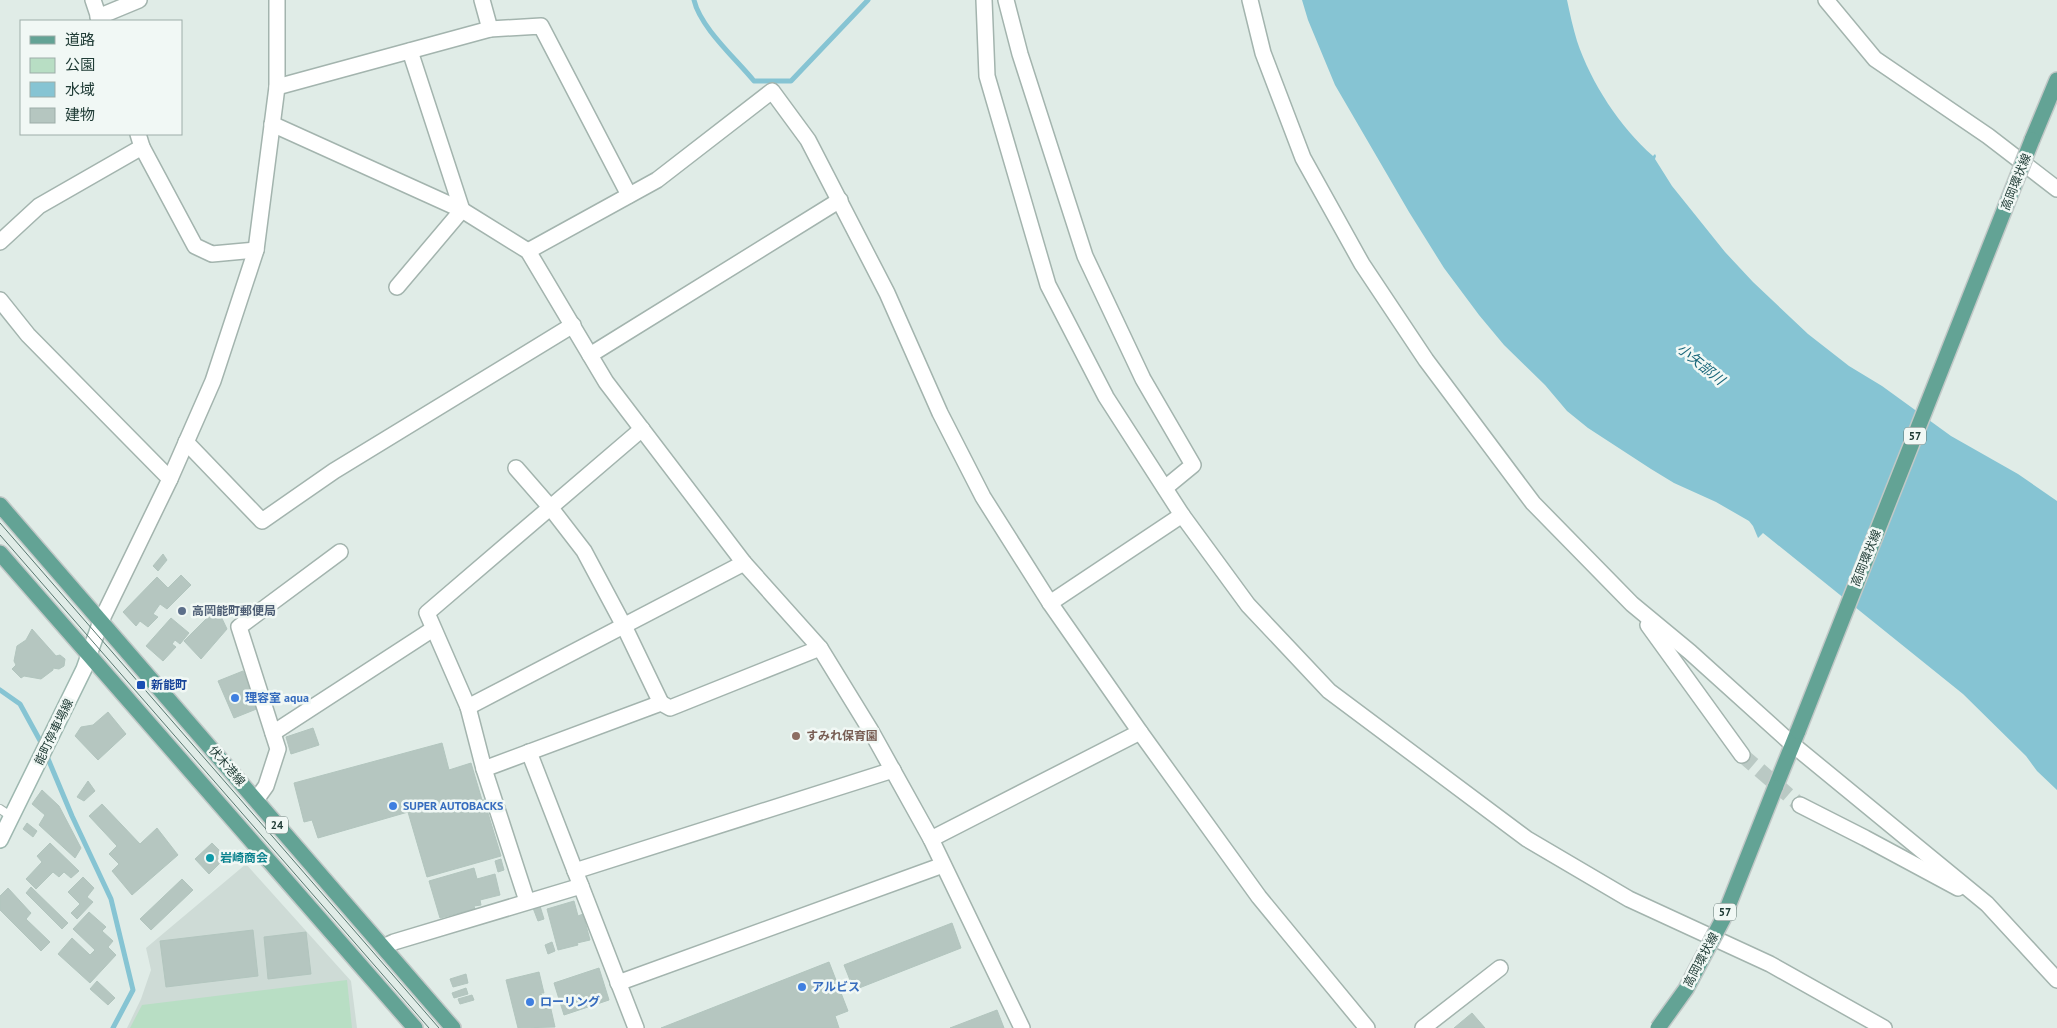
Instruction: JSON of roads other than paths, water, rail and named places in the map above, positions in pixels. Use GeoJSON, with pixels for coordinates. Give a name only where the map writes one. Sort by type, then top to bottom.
{"type":"FeatureCollection","features":[{"type":"Feature","properties":{"kind":"main road","name":"高岡環状線"},"geometry":{"type":"LineString","coordinates":[[1658,1028],[1686,989],[1723,919],[2057,80]]}},
{"type":"Feature","properties":{"kind":"main road","name":"伏木港線"},"geometry":{"type":"LineString","coordinates":[[0,505],[453,1028]]}},
{"type":"Feature","properties":{"kind":"main road","name":"24"},"geometry":{"type":"LineString","coordinates":[[0,553],[415,1028]]}},
{"type":"Feature","properties":{"kind":"street"},"geometry":{"type":"LineString","coordinates":[[93,0],[99,19],[139,0]]}},
{"type":"Feature","properties":{"kind":"street","name":"能町停車場線"},"geometry":{"type":"LineString","coordinates":[[0,840],[6,813],[58,724],[84,669],[101,621],[170,479],[213,381],[256,250],[277,88],[277,0]]}},
{"type":"Feature","properties":{"kind":"street"},"geometry":{"type":"LineString","coordinates":[[482,0],[490,28]]}},
{"type":"Feature","properties":{"kind":"street"},"geometry":{"type":"LineString","coordinates":[[984,0],[987,76],[1048,285],[1106,397],[1182,515],[1248,605],[1329,692],[1519,833],[1629,899],[1770,964],[1884,1028]]}},
{"type":"Feature","properties":{"kind":"street"},"geometry":{"type":"LineString","coordinates":[[1006,0],[1020,54],[1085,256],[1143,379],[1193,464],[1165,488]]}},
{"type":"Feature","properties":{"kind":"street"},"geometry":{"type":"LineString","coordinates":[[1250,0],[1263,53],[1303,158],[1362,264],[1426,360],[1533,502],[1632,604],[1795,737],[1987,904],[2057,980]]}},
{"type":"Feature","properties":{"kind":"street"},"geometry":{"type":"LineString","coordinates":[[1826,0],[1875,59],[1988,136],[2057,189]]}},
{"type":"Feature","properties":{"kind":"street"},"geometry":{"type":"LineString","coordinates":[[277,88],[490,28],[541,26],[629,195]]}},
{"type":"Feature","properties":{"kind":"street"},"geometry":{"type":"LineString","coordinates":[[410,50],[462,210]]}},
{"type":"Feature","properties":{"kind":"street"},"geometry":{"type":"LineString","coordinates":[[528,251],[657,180],[772,92],[808,140],[840,200],[887,293],[940,413],[983,498],[1050,603],[1259,897],[1367,1028]]}},
{"type":"Feature","properties":{"kind":"street"},"geometry":{"type":"LineString","coordinates":[[272,124],[462,210],[528,251],[606,382],[744,562],[820,648],[871,731],[931,839],[1022,1028]]}},
{"type":"Feature","properties":{"kind":"street"},"geometry":{"type":"LineString","coordinates":[[0,242],[39,206],[140,141],[195,246],[212,254],[256,250]]}},
{"type":"Feature","properties":{"kind":"street"},"geometry":{"type":"LineString","coordinates":[[590,355],[840,200]]}},
{"type":"Feature","properties":{"kind":"street"},"geometry":{"type":"LineString","coordinates":[[396,287],[462,210]]}},
{"type":"Feature","properties":{"kind":"street"},"geometry":{"type":"LineString","coordinates":[[0,300],[28,335],[170,479]]}},
{"type":"Feature","properties":{"kind":"street"},"geometry":{"type":"LineString","coordinates":[[186,442],[262,521],[334,471],[573,325]]}},
{"type":"Feature","properties":{"kind":"street"},"geometry":{"type":"LineString","coordinates":[[527,900],[484,769],[468,707],[432,629],[427,613],[642,429]]}},
{"type":"Feature","properties":{"kind":"street"},"geometry":{"type":"LineString","coordinates":[[516,468],[550,507],[584,551],[624,626],[661,702],[670,708],[820,648]]}},
{"type":"Feature","properties":{"kind":"street"},"geometry":{"type":"LineString","coordinates":[[1050,603],[1182,515]]}},
{"type":"Feature","properties":{"kind":"street"},"geometry":{"type":"LineString","coordinates":[[256,800],[266,786],[278,749],[240,627],[340,552]]}},
{"type":"Feature","properties":{"kind":"street"},"geometry":{"type":"LineString","coordinates":[[468,707],[744,562]]}},
{"type":"Feature","properties":{"kind":"street"},"geometry":{"type":"LineString","coordinates":[[1632,604],[1742,755]]}},
{"type":"Feature","properties":{"kind":"street"},"geometry":{"type":"LineString","coordinates":[[273,733],[432,629]]}},
{"type":"Feature","properties":{"kind":"street"},"geometry":{"type":"LineString","coordinates":[[484,769],[661,702]]}},
{"type":"Feature","properties":{"kind":"street"},"geometry":{"type":"LineString","coordinates":[[931,839],[1140,732]]}},
{"type":"Feature","properties":{"kind":"street"},"geometry":{"type":"LineString","coordinates":[[529,752],[636,1028]]}},
{"type":"Feature","properties":{"kind":"street"},"geometry":{"type":"LineString","coordinates":[[575,871],[892,770]]}},
{"type":"Feature","properties":{"kind":"street"},"geometry":{"type":"LineString","coordinates":[[1800,805],[1987,904]]}},
{"type":"Feature","properties":{"kind":"street"},"geometry":{"type":"LineString","coordinates":[[618,982],[943,865]]}},
{"type":"Feature","properties":{"kind":"street"},"geometry":{"type":"LineString","coordinates":[[383,947],[527,900],[581,886]]}},
{"type":"Feature","properties":{"kind":"street"},"geometry":{"type":"LineString","coordinates":[[1423,1028],[1500,968]]}},
{"type":"Feature","properties":{"kind":"water","name":"小矢部川"},"geometry":{"type":"Polygon","coordinates":[[[1302,0],[1567,0],[1583,57],[1598,88],[1629,132],[1653,156],[1655,154],[1655,159],[1672,186],[1725,252],[1753,282],[1808,334],[1849,366],[1882,386],[1951,436],[2018,474],[2057,501],[2057,790],[2037,771],[2026,756],[1963,694],[1763,533],[1758,538],[1749,521],[1716,502],[1674,483],[1588,428],[1567,411],[1545,385],[1504,345],[1444,268],[1335,85],[1308,20],[1302,0]]]}},
{"type":"Feature","properties":{"kind":"waterway"},"geometry":{"type":"LineString","coordinates":[[694,0],[703,21],[711,32],[754,81],[791,81],[868,0]]}},
{"type":"Feature","properties":{"kind":"waterway"},"geometry":{"type":"LineString","coordinates":[[0,690],[20,704],[43,746]]}},
{"type":"Feature","properties":{"kind":"waterway"},"geometry":{"type":"LineString","coordinates":[[46,754],[72,816],[111,899],[133,990],[113,1028]]}},
{"type":"Feature","properties":{"kind":"tunnel"},"geometry":{"type":"LineString","coordinates":[[1742,755],[1800,805]]}},
{"type":"Feature","properties":{"kind":"tram line"},"geometry":{"type":"LineString","coordinates":[[0,523],[439,1028]]}},
{"type":"Feature","properties":{"kind":"tram line"},"geometry":{"type":"LineString","coordinates":[[0,535],[429,1028]]}},
{"type":"Feature","properties":{"kind":"place","name":"高岡能町郵便局"},"geometry":{"type":"Point","coordinates":[182,611]}},
{"type":"Feature","properties":{"kind":"place","name":"新能町"},"geometry":{"type":"Point","coordinates":[141,685]}},
{"type":"Feature","properties":{"kind":"place","name":"理容室 aqua"},"geometry":{"type":"Point","coordinates":[235,698]}},
{"type":"Feature","properties":{"kind":"place","name":"すみれ保育園"},"geometry":{"type":"Point","coordinates":[796,736]}},
{"type":"Feature","properties":{"kind":"place","name":"SUPER AUTOBACKS"},"geometry":{"type":"Point","coordinates":[393,806]}},
{"type":"Feature","properties":{"kind":"place","name":"岩崎商会"},"geometry":{"type":"Point","coordinates":[210,858]}},
{"type":"Feature","properties":{"kind":"place","name":"アルビス"},"geometry":{"type":"Point","coordinates":[802,987]}},
{"type":"Feature","properties":{"kind":"place","name":"ローリング"},"geometry":{"type":"Point","coordinates":[530,1002]}}]}
